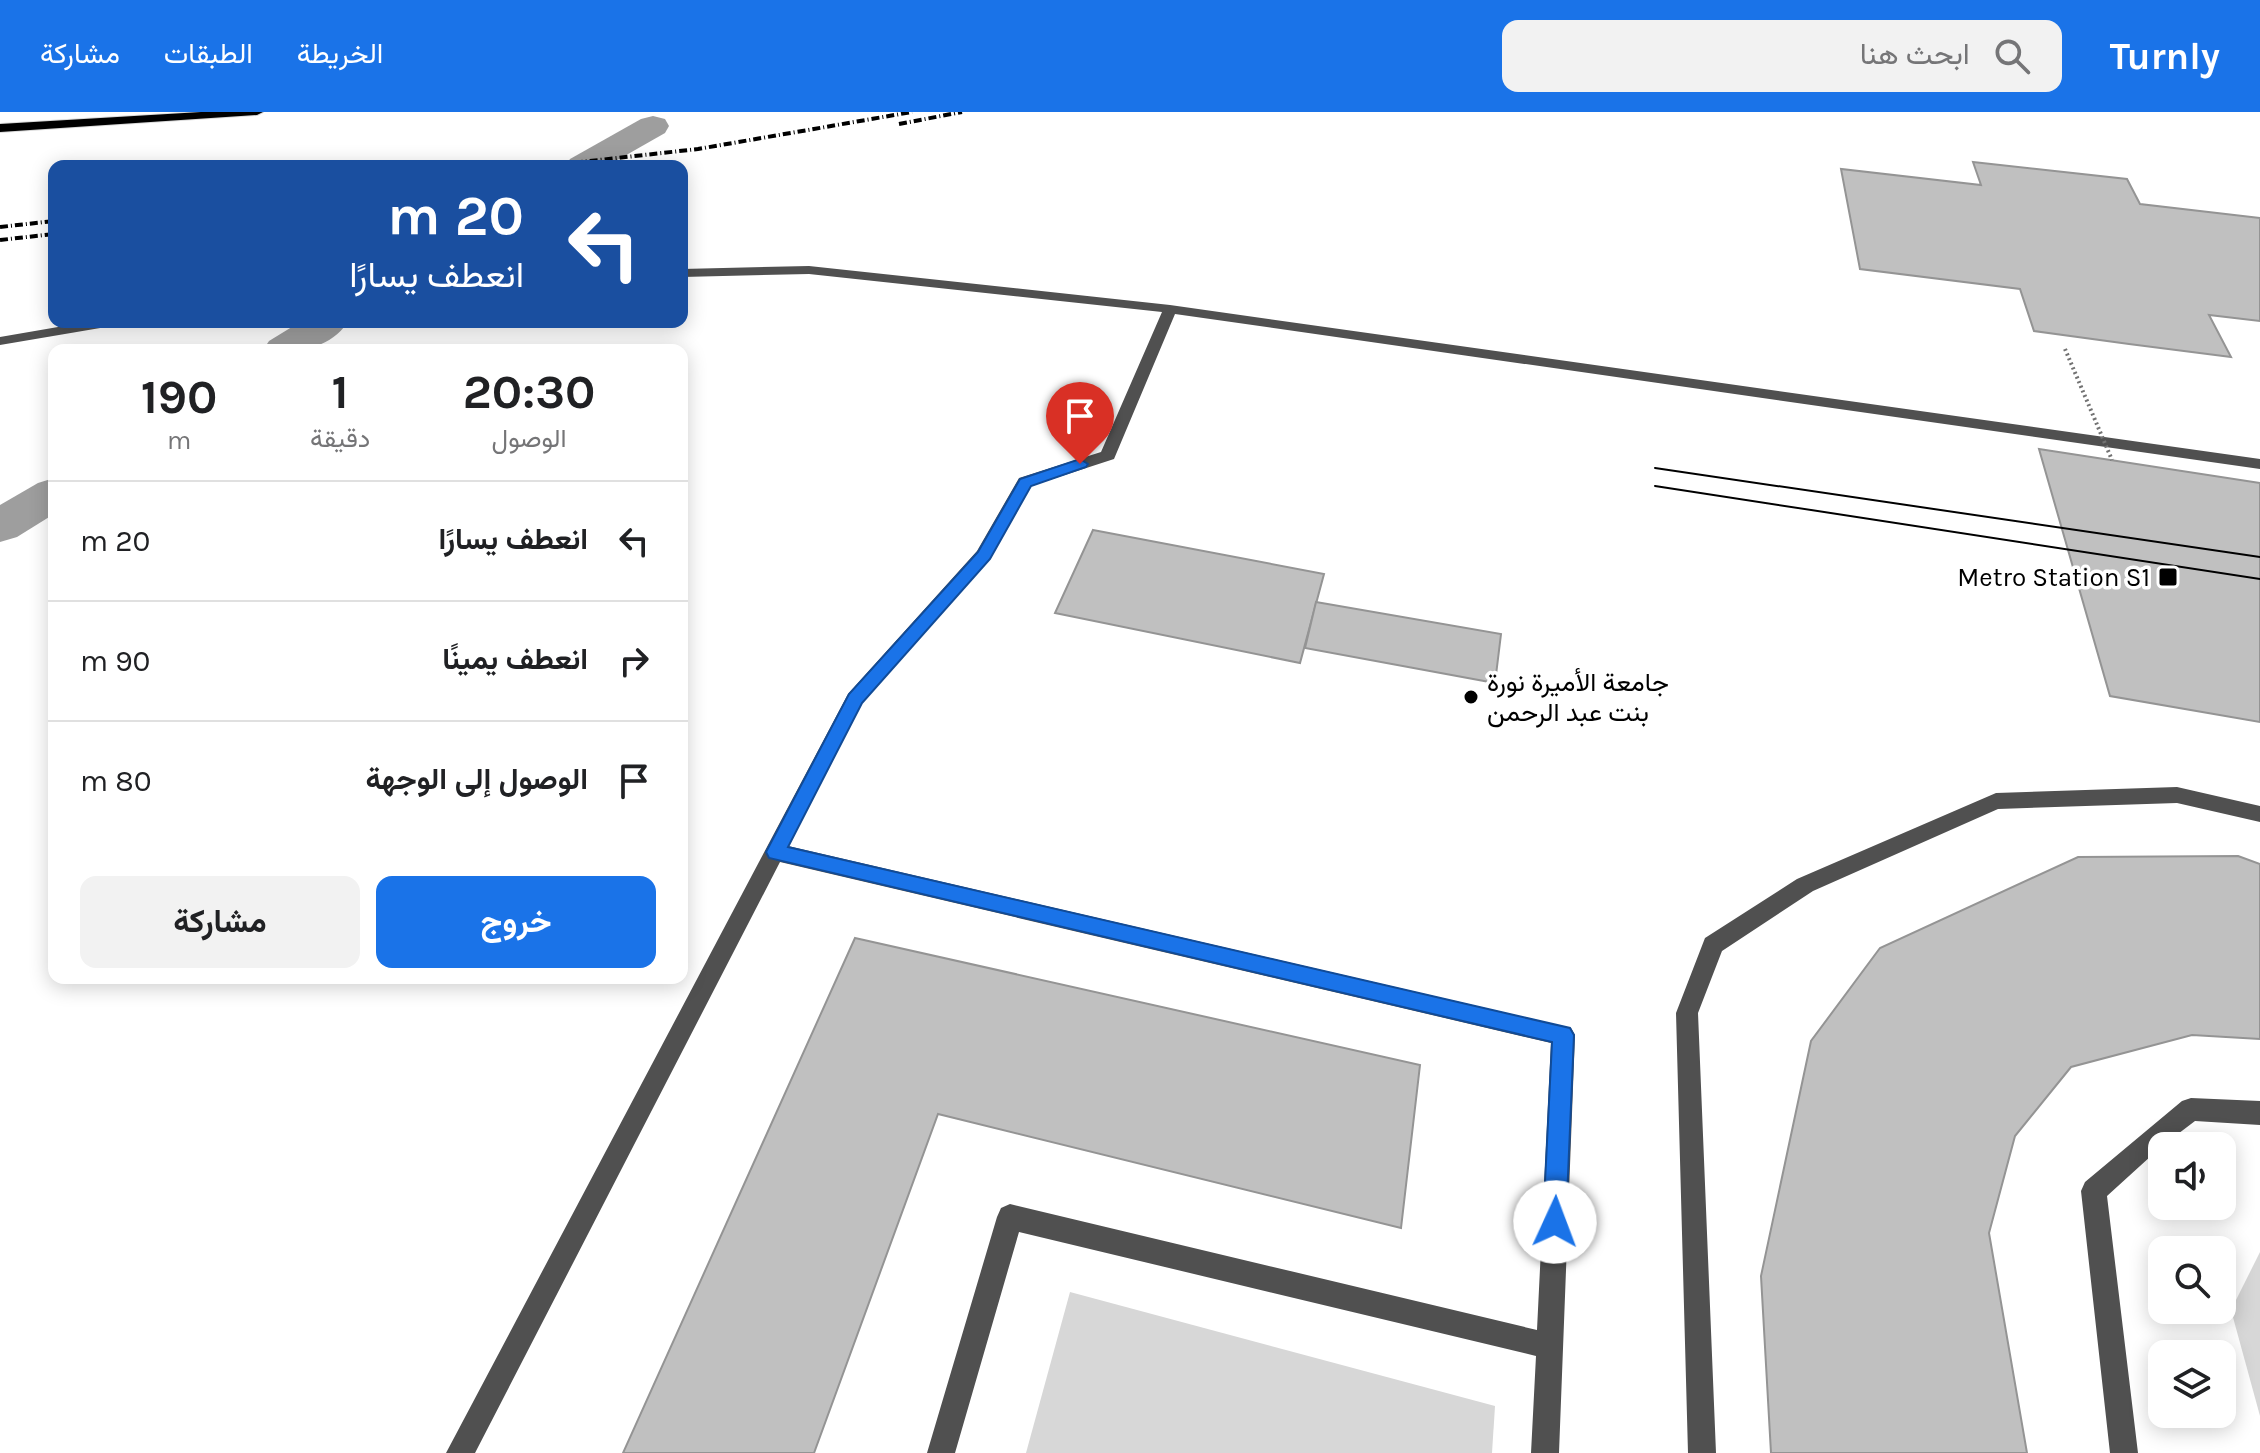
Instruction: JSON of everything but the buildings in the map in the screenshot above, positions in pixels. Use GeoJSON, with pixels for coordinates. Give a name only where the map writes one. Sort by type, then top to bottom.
{"type":"FeatureCollection","features":[{"type":"Feature","properties":{"kind":"main road"},"geometry":{"type":"LineString","coordinates":[[0,128],[257,112]]}},
{"type":"Feature","properties":{"kind":"street"},"geometry":{"type":"LineString","coordinates":[[688,273],[809,270],[1170,309],[2260,464]]}},
{"type":"Feature","properties":{"kind":"street"},"geometry":{"type":"LineString","coordinates":[[460,1453],[855,699],[984,555],[1025,482],[1108,455],[1170,309]]}},
{"type":"Feature","properties":{"kind":"street"},"geometry":{"type":"LineString","coordinates":[[0,341],[77,328]]}},
{"type":"Feature","properties":{"kind":"street"},"geometry":{"type":"LineString","coordinates":[[1702,1453],[1687,1013],[1713,945],[1805,885],[1996,801],[2177,795],[2260,814]]}},
{"type":"Feature","properties":{"kind":"street"},"geometry":{"type":"LineString","coordinates":[[775,852],[1563,1035],[1545,1453]]}},
{"type":"Feature","properties":{"kind":"street"},"geometry":{"type":"LineString","coordinates":[[2124,1453],[2094,1191],[2191,1109],[2260,1113]]}},
{"type":"Feature","properties":{"kind":"street"},"geometry":{"type":"LineString","coordinates":[[941,1453],[1010,1217],[1549,1346]]}},
{"type":"Feature","properties":{"kind":"path"},"geometry":{"type":"LineString","coordinates":[[2065,349],[2112,460]]}},
{"type":"Feature","properties":{"kind":"shaded area"},"geometry":{"type":"Polygon","coordinates":[[[2260,1252],[2260,1416],[2235,1324],[2236,1300],[2260,1252]]]}},
{"type":"Feature","properties":{"kind":"shaded area"},"geometry":{"type":"Polygon","coordinates":[[[1070,1292],[1495,1406],[1492,1453],[1026,1453],[1070,1292]]]}},
{"type":"Feature","properties":{"kind":"waterway"},"geometry":{"type":"LineString","coordinates":[[593,160],[653,126]]}},
{"type":"Feature","properties":{"kind":"waterway"},"geometry":{"type":"LineString","coordinates":[[293,344],[318,328]]}},
{"type":"Feature","properties":{"kind":"waterway"},"geometry":{"type":"LineString","coordinates":[[0,526],[48,497]]}},
{"type":"Feature","properties":{"kind":"tram line"},"geometry":{"type":"LineString","coordinates":[[1655,468],[2260,557]]}},
{"type":"Feature","properties":{"kind":"tram line"},"geometry":{"type":"LineString","coordinates":[[1655,486],[2260,579]]}},
{"type":"Feature","properties":{"kind":"railway"},"geometry":{"type":"LineString","coordinates":[[599,160],[698,149],[912,112]]}},
{"type":"Feature","properties":{"kind":"railway"},"geometry":{"type":"LineString","coordinates":[[899,124],[962,112]]}},
{"type":"Feature","properties":{"kind":"railway"},"geometry":{"type":"LineString","coordinates":[[0,227],[48,222]]}},
{"type":"Feature","properties":{"kind":"railway"},"geometry":{"type":"LineString","coordinates":[[0,240],[48,235]]}},
{"type":"Feature","properties":{"kind":"place","name":"Metro Station S1"},"geometry":{"type":"Point","coordinates":[2168,577]}},
{"type":"Feature","properties":{"kind":"place","name":"جامعة الأميرة نورة بنت عبد الرحمن"},"geometry":{"type":"Point","coordinates":[1471,697]}},
{"type":"Feature","properties":{"kind":"route"},"geometry":{"type":"LineString","coordinates":[[1080,464],[1025,482],[984,555],[855,699],[775,852],[1563,1035],[1555,1222]]}}]}
